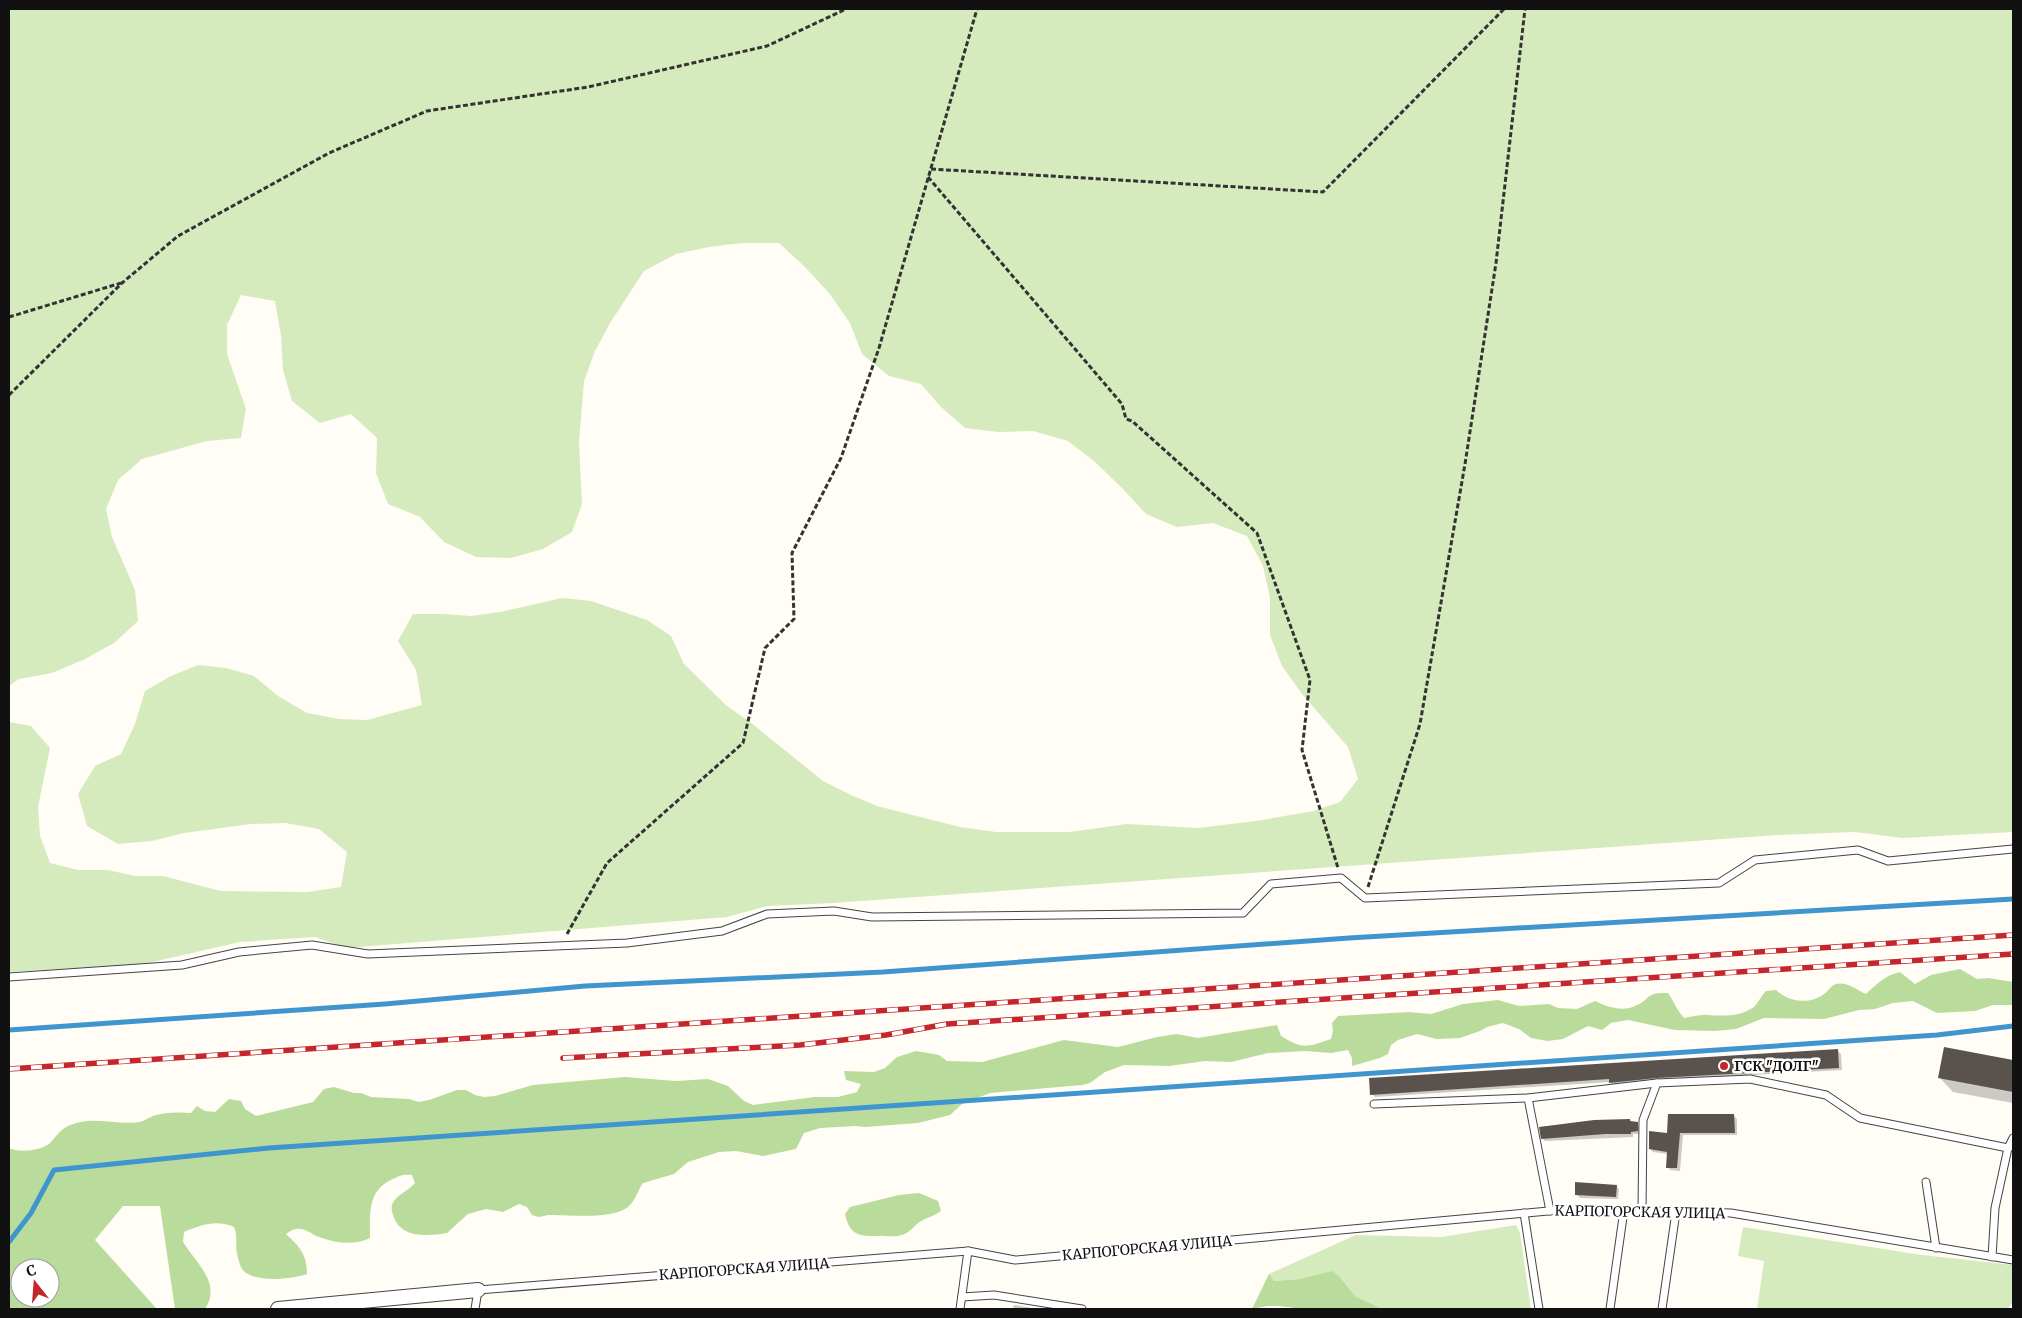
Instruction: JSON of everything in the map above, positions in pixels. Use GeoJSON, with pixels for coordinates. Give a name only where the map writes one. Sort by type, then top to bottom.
{"type":"FeatureCollection","features":[{"type":"Feature","properties":{"kind":"street","name":"КАРПОГОРСКАЯ УЛИЦА"},"geometry":{"type":"LineString","coordinates":[[278,1309],[478,1290]]}},
{"type":"Feature","properties":{"kind":"lane"},"geometry":{"type":"LineString","coordinates":[[9,977],[182,965],[239,952],[312,945],[368,954],[627,943],[722,931],[767,914],[834,911],[872,917],[1243,913],[1272,884],[1341,878],[1365,898],[1719,883],[1755,860],[1858,850],[1888,861],[2013,849]]}},
{"type":"Feature","properties":{"kind":"lane"},"geometry":{"type":"LineString","coordinates":[[1374,1104],[1528,1098],[1657,1083],[1750,1079],[1826,1095],[1860,1118],[2011,1147]]}},
{"type":"Feature","properties":{"kind":"lane"},"geometry":{"type":"LineString","coordinates":[[1642,1211],[1643,1120],[1657,1083]]}},
{"type":"Feature","properties":{"kind":"lane"},"geometry":{"type":"LineString","coordinates":[[1528,1098],[1550,1211]]}},
{"type":"Feature","properties":{"kind":"lane"},"geometry":{"type":"LineString","coordinates":[[1992,1257],[1995,1208],[2013,1138]]}},
{"type":"Feature","properties":{"kind":"lane"},"geometry":{"type":"LineString","coordinates":[[1926,1182],[1936,1248]]}},
{"type":"Feature","properties":{"kind":"lane","name":"КАРПОГОРСКАЯ УЛИЦА"},"geometry":{"type":"LineString","coordinates":[[478,1290],[968,1251],[1015,1260],[1570,1209],[1731,1213],[2013,1260]]}},
{"type":"Feature","properties":{"kind":"lane"},"geometry":{"type":"LineString","coordinates":[[1610,1309],[1624,1210]]}},
{"type":"Feature","properties":{"kind":"lane"},"geometry":{"type":"LineString","coordinates":[[1662,1309],[1676,1212]]}},
{"type":"Feature","properties":{"kind":"lane"},"geometry":{"type":"LineString","coordinates":[[1524,1213],[1539,1309]]}},
{"type":"Feature","properties":{"kind":"lane"},"geometry":{"type":"LineString","coordinates":[[960,1309],[968,1251]]}},
{"type":"Feature","properties":{"kind":"lane"},"geometry":{"type":"LineString","coordinates":[[475,1309],[478,1290]]}},
{"type":"Feature","properties":{"kind":"lane"},"geometry":{"type":"LineString","coordinates":[[962,1297],[994,1296],[1082,1309]]}},
{"type":"Feature","properties":{"kind":"path"},"geometry":{"type":"LineString","coordinates":[[9,395],[122,283],[178,236],[328,153],[427,111],[588,87],[767,46],[846,9]]}},
{"type":"Feature","properties":{"kind":"path"},"geometry":{"type":"LineString","coordinates":[[561,946],[607,863],[743,743],[765,648],[794,619],[792,553],[841,458],[879,348],[977,9]]}},
{"type":"Feature","properties":{"kind":"path"},"geometry":{"type":"LineString","coordinates":[[931,169],[1323,192],[1504,9]]}},
{"type":"Feature","properties":{"kind":"path"},"geometry":{"type":"LineString","coordinates":[[1365,898],[1420,724],[1466,464],[1496,263],[1525,9]]}},
{"type":"Feature","properties":{"kind":"path"},"geometry":{"type":"LineString","coordinates":[[928,177],[1122,404],[1126,419],[1132,421],[1257,533],[1310,680],[1302,750],[1341,878]]}},
{"type":"Feature","properties":{"kind":"path"},"geometry":{"type":"LineString","coordinates":[[9,317],[122,283]]}},
{"type":"Feature","properties":{"kind":"green space"},"geometry":{"type":"Polygon","coordinates":[[[9,9],[2013,9],[2013,832],[1902,838],[1855,832],[1778,835],[833,903],[767,906],[727,917],[346,948],[315,937],[240,942],[144,964],[9,972],[9,722],[31,726],[50,748],[38,807],[40,836],[50,863],[78,870],[108,870],[135,876],[163,876],[221,891],[308,892],[341,887],[347,852],[319,829],[285,823],[251,824],[184,833],[152,841],[118,844],[87,826],[78,794],[95,766],[121,754],[135,724],[145,691],[171,676],[198,665],[226,668],[254,676],[278,696],[307,713],[339,719],[367,720],[422,705],[416,670],[398,641],[413,614],[471,616],[500,612],[562,598],[591,601],[647,620],[671,636],[684,664],[727,706],[750,722],[823,781],[877,806],[960,827],[996,832],[1070,832],[1127,824],[1198,828],[1256,821],[1313,811],[1340,802],[1358,779],[1348,747],[1302,694],[1282,666],[1270,635],[1270,598],[1263,566],[1247,536],[1213,523],[1177,527],[1146,514],[1095,462],[1068,441],[1033,431],[998,432],[965,428],[940,406],[921,384],[889,376],[862,354],[850,323],[829,293],[779,243],[742,243],[709,247],[676,254],[644,271],[610,323],[595,351],[584,381],[579,443],[582,504],[572,532],[543,549],[511,558],[476,557],[444,542],[420,517],[388,504],[376,473],[377,438],[351,414],[320,423],[292,401],[283,370],[281,336],[275,301],[241,295],[227,325],[227,354],[246,409],[241,438],[207,441],[142,459],[118,480],[106,509],[112,537],[135,590],[138,621],[114,643],[85,659],[52,673],[19,679],[9,686],[9,9]]]}},
{"type":"Feature","properties":{"kind":"green space"},"geometry":{"type":"Polygon","coordinates":[[[1960,969],[1977,979],[1988,978],[2013,982],[2013,1005],[1993,1005],[1975,1011],[1937,1013],[1913,1001],[1893,1003],[1875,1009],[1859,1010],[1824,1019],[1764,1018],[1736,1029],[1715,1031],[1675,1030],[1628,1020],[1611,1023],[1602,1030],[1588,1026],[1563,1039],[1547,1041],[1531,1038],[1519,1029],[1503,1023],[1460,1038],[1437,1039],[1417,1034],[1398,1040],[1391,1045],[1388,1054],[1380,1058],[1352,1066],[1352,1058],[1348,1050],[1331,1053],[1305,1051],[1268,1053],[1231,1062],[1205,1061],[1169,1066],[1124,1065],[1105,1072],[1090,1083],[1082,1085],[990,1093],[962,1104],[950,1115],[918,1123],[820,1128],[804,1133],[796,1149],[763,1156],[736,1151],[719,1152],[688,1162],[674,1174],[643,1183],[629,1206],[613,1213],[590,1216],[548,1215],[539,1217],[532,1215],[527,1207],[519,1204],[503,1212],[486,1209],[468,1214],[447,1233],[440,1234],[423,1235],[408,1232],[397,1223],[392,1211],[393,1203],[415,1183],[412,1175],[402,1175],[378,1189],[374,1196],[370,1212],[370,1238],[351,1243],[331,1241],[299,1229],[286,1234],[298,1247],[306,1261],[307,1274],[300,1276],[273,1279],[247,1274],[242,1269],[238,1260],[234,1227],[215,1223],[202,1225],[184,1232],[183,1242],[209,1282],[211,1291],[205,1309],[175,1309],[160,1206],[123,1206],[95,1240],[156,1308],[9,1309],[9,1148],[24,1151],[41,1148],[50,1143],[66,1127],[85,1121],[139,1122],[160,1114],[173,1112],[191,1113],[197,1106],[205,1111],[215,1112],[229,1099],[241,1101],[245,1109],[256,1116],[313,1102],[324,1089],[334,1087],[371,1097],[409,1099],[419,1102],[457,1090],[466,1090],[484,1097],[495,1096],[533,1085],[625,1077],[676,1081],[708,1079],[728,1086],[744,1101],[753,1105],[815,1097],[838,1097],[857,1092],[861,1084],[846,1080],[844,1071],[874,1072],[885,1068],[897,1057],[916,1051],[939,1055],[947,1061],[982,1062],[1064,1040],[1118,1047],[1177,1034],[1198,1038],[1277,1025],[1281,1036],[1295,1044],[1305,1046],[1331,1039],[1332,1023],[1338,1016],[1409,1012],[1431,1014],[1463,1004],[1498,1000],[1519,1006],[1549,1004],[1558,1008],[1577,1009],[1595,1001],[1610,1007],[1625,1009],[1640,1003],[1651,995],[1668,993],[1684,1018],[1743,1013],[1754,1007],[1766,991],[1776,990],[1787,997],[1806,1001],[1826,993],[1832,986],[1840,983],[1866,994],[1881,980],[1900,972],[1915,984],[1931,975],[1960,969]]]}},
{"type":"Feature","properties":{"kind":"green space"},"geometry":{"type":"Polygon","coordinates":[[[919,1193],[938,1201],[941,1211],[920,1222],[909,1232],[900,1236],[858,1234],[850,1228],[847,1222],[845,1214],[850,1207],[899,1195],[919,1193]]]}},
{"type":"Feature","properties":{"kind":"green space"},"geometry":{"type":"Polygon","coordinates":[[[1516,1225],[1520,1233],[1531,1309],[1382,1309],[1355,1296],[1339,1276],[1274,1281],[1269,1274],[1356,1235],[1441,1237],[1516,1225]]]}},
{"type":"Feature","properties":{"kind":"green space"},"geometry":{"type":"Polygon","coordinates":[[[1743,1227],[1922,1255],[2013,1265],[2013,1304],[2008,1309],[1757,1309],[1764,1261],[1738,1256],[1743,1227]]]}},
{"type":"Feature","properties":{"kind":"green space"},"geometry":{"type":"Polygon","coordinates":[[[1332,1271],[1339,1276],[1355,1296],[1382,1309],[1302,1309],[1267,1306],[1252,1309],[1269,1274],[1274,1281],[1300,1279],[1332,1271]]]}},
{"type":"Feature","properties":{"kind":"building"},"geometry":{"type":"Polygon","coordinates":[[[1944,1047],[2013,1060],[2013,1092],[1938,1078],[1944,1047]]]}},
{"type":"Feature","properties":{"kind":"building"},"geometry":{"type":"Polygon","coordinates":[[[1838,1049],[1839,1068],[1657,1078],[1609,1083],[1609,1079],[1370,1095],[1369,1078],[1838,1049]]]}},
{"type":"Feature","properties":{"kind":"building"},"geometry":{"type":"Polygon","coordinates":[[[1668,1114],[1734,1114],[1735,1133],[1680,1133],[1677,1168],[1666,1168],[1667,1152],[1649,1149],[1649,1131],[1667,1133],[1668,1114]]]}},
{"type":"Feature","properties":{"kind":"building"},"geometry":{"type":"Polygon","coordinates":[[[1630,1119],[1630,1121],[1638,1122],[1638,1131],[1631,1132],[1631,1134],[1541,1139],[1539,1127],[1594,1120],[1630,1119]]]}},
{"type":"Feature","properties":{"kind":"building"},"geometry":{"type":"Polygon","coordinates":[[[1575,1182],[1617,1185],[1616,1197],[1575,1195],[1575,1182]]]}},
{"type":"Feature","properties":{"kind":"waterway"},"geometry":{"type":"LineString","coordinates":[[9,1030],[385,1004],[585,986],[883,972],[1349,938],[2013,899]]}},
{"type":"Feature","properties":{"kind":"waterway"},"geometry":{"type":"LineString","coordinates":[[9,1242],[31,1213],[54,1170],[269,1148],[1937,1035],[2013,1026]]}},
{"type":"Feature","properties":{"kind":"railway"},"geometry":{"type":"LineString","coordinates":[[9,1069],[2013,935]]}},
{"type":"Feature","properties":{"kind":"railway"},"geometry":{"type":"LineString","coordinates":[[563,1058],[800,1045],[886,1035],[947,1024],[2013,954]]}},
{"type":"Feature","properties":{"kind":"place","name":"ГСК \"ДОЛГ\""},"geometry":{"type":"Point","coordinates":[1724,1066]}}]}
